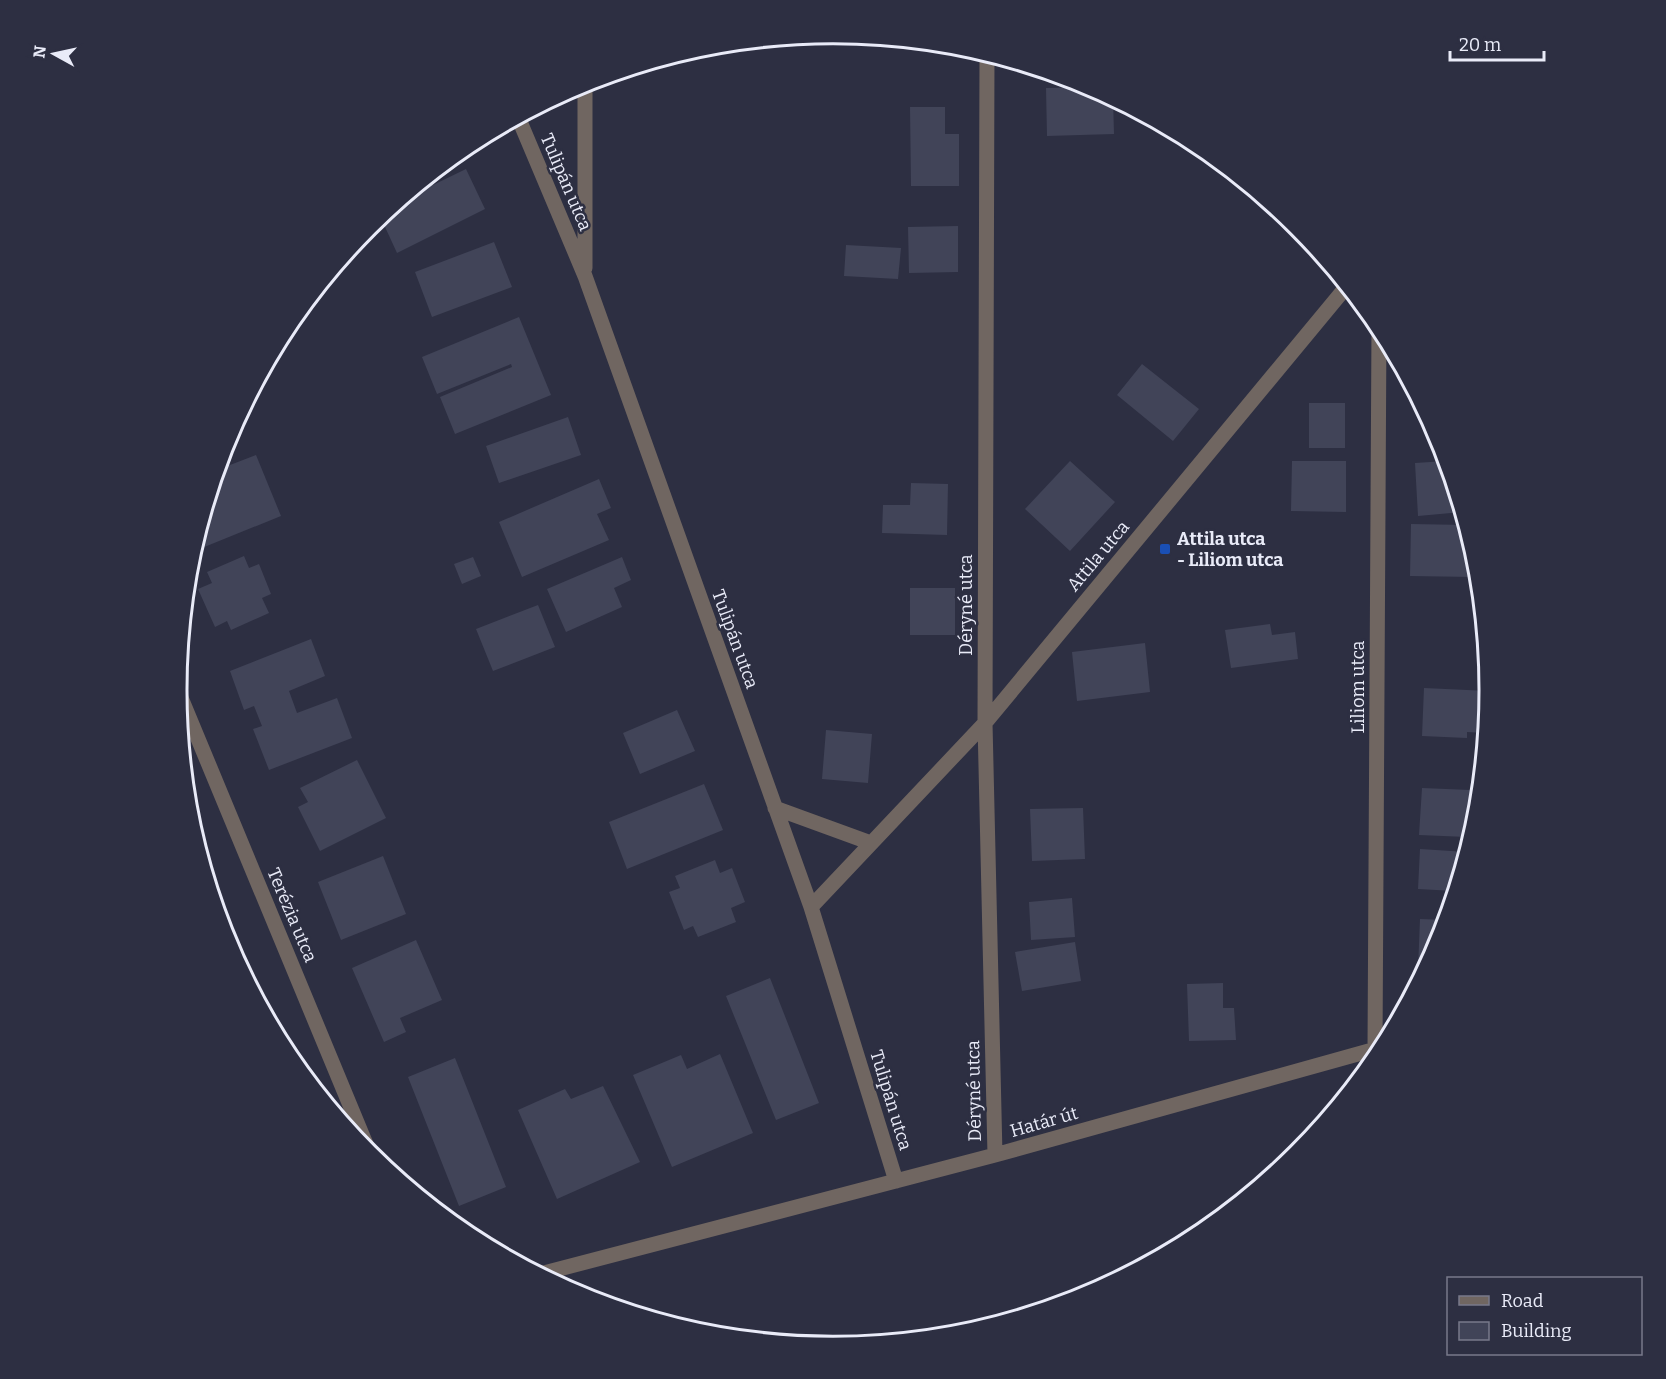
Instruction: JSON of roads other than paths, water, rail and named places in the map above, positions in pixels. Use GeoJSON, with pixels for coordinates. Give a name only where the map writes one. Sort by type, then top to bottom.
{"type":"FeatureCollection","features":[{"type":"Feature","properties":{"kind":"street","name":"Déryné utca"},"geometry":{"type":"LineString","coordinates":[[987,63],[985,723],[995,1155]]}},
{"type":"Feature","properties":{"kind":"street"},"geometry":{"type":"LineString","coordinates":[[585,93],[585,276]]}},
{"type":"Feature","properties":{"kind":"street","name":"Tulipán utca"},"geometry":{"type":"LineString","coordinates":[[521,124],[585,276],[811,908],[896,1181]]}},
{"type":"Feature","properties":{"kind":"street","name":"Attila utca"},"geometry":{"type":"LineString","coordinates":[[811,908],[985,723],[1342,292]]}},
{"type":"Feature","properties":{"kind":"street","name":"Liliom utca"},"geometry":{"type":"LineString","coordinates":[[1379,346],[1379,1033]]}},
{"type":"Feature","properties":{"kind":"street","name":"Terézia utca"},"geometry":{"type":"LineString","coordinates":[[188,713],[360,1128]]}},
{"type":"Feature","properties":{"kind":"street"},"geometry":{"type":"LineString","coordinates":[[775,807],[871,843]]}},
{"type":"Feature","properties":{"kind":"street","name":"Határ út"},"geometry":{"type":"LineString","coordinates":[[552,1271],[995,1155],[1368,1051]]}},
{"type":"Feature","properties":{"kind":"place","name":"Attila utca - Liliom utca"},"geometry":{"type":"Point","coordinates":[1165,549]}}]}
